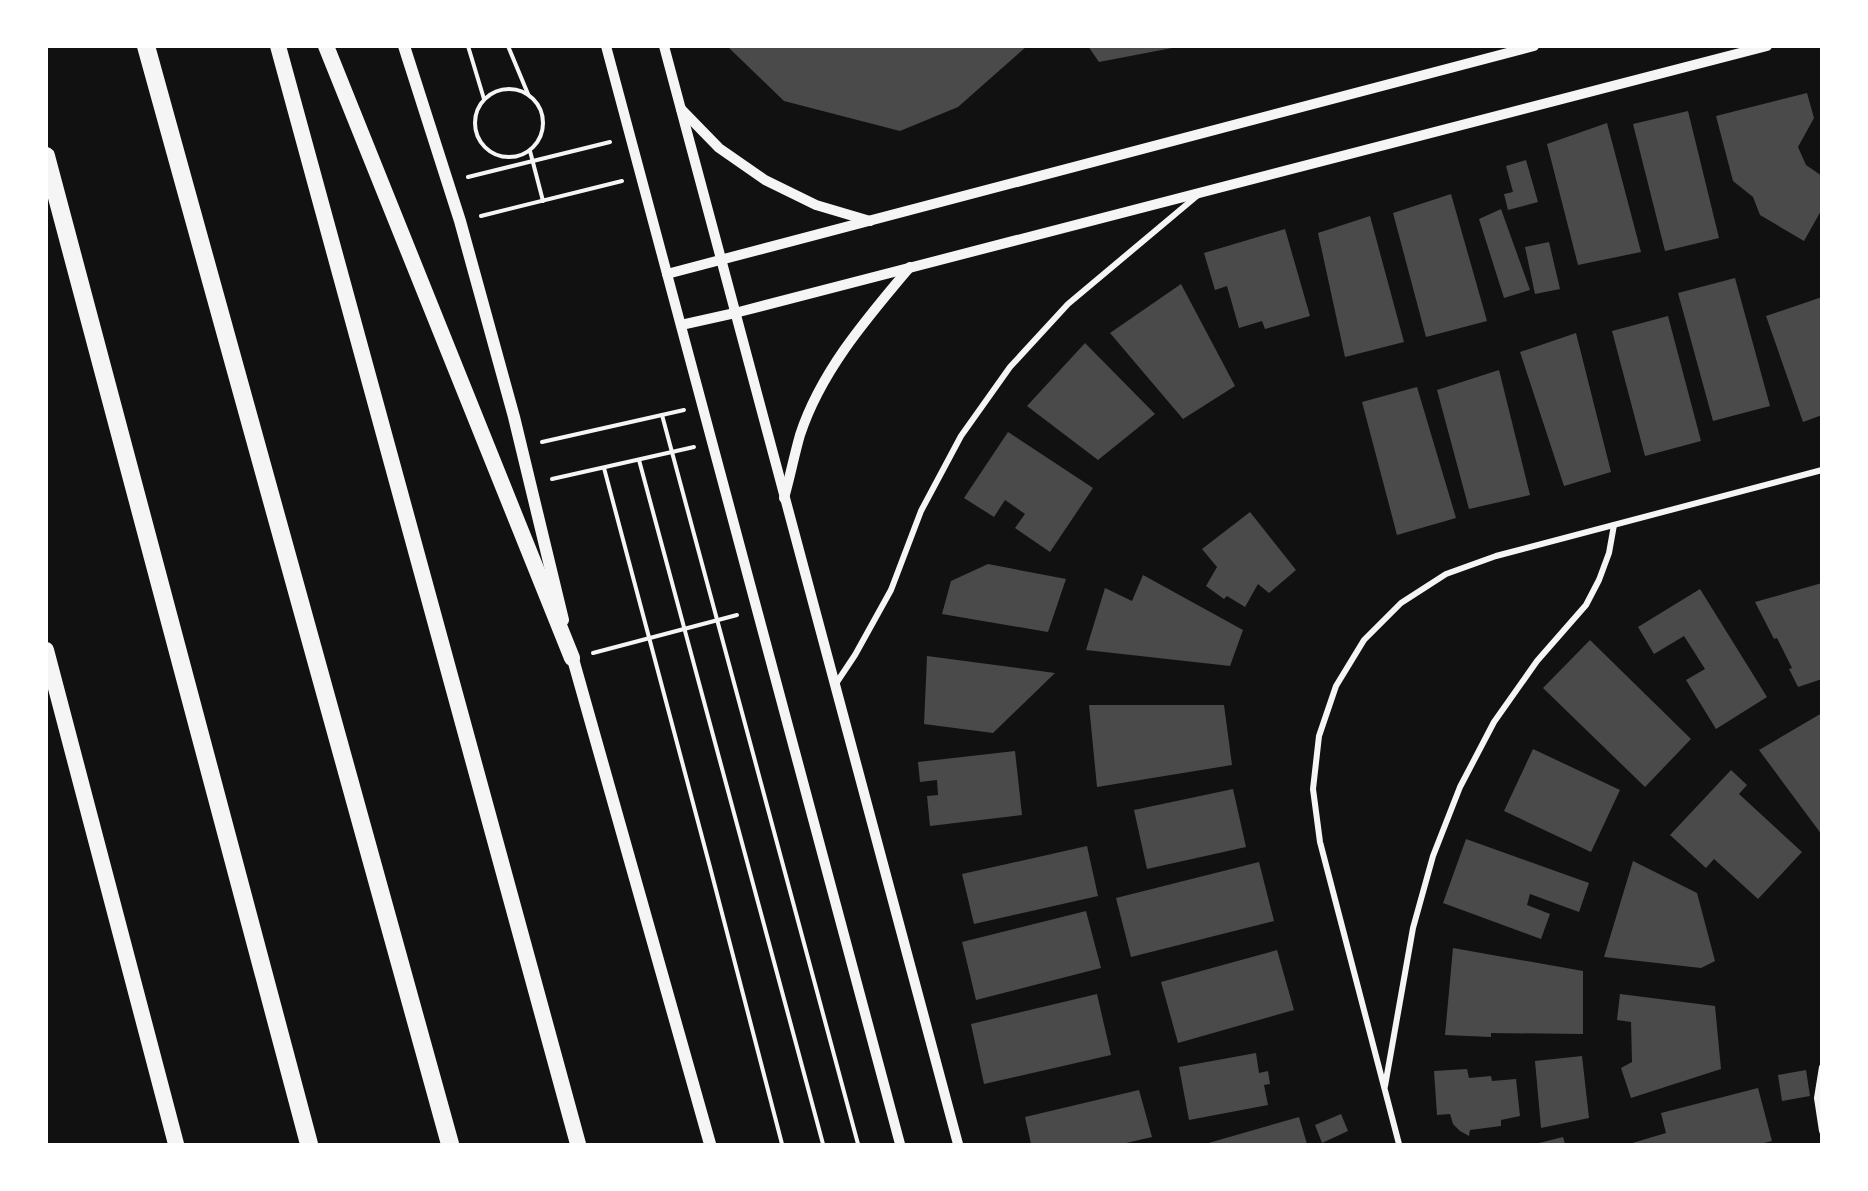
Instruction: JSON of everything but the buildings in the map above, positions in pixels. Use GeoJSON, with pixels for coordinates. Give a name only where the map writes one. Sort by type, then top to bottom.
{"type":"FeatureCollection","features":[{"type":"Feature","properties":{"kind":"highway"},"geometry":{"type":"LineString","coordinates":[[146,46],[450,1144]]}},
{"type":"Feature","properties":{"kind":"highway"},"geometry":{"type":"LineString","coordinates":[[278,46],[578,1144]]}},
{"type":"Feature","properties":{"kind":"highway"},"geometry":{"type":"LineString","coordinates":[[327,46],[572,658]]}},
{"type":"Feature","properties":{"kind":"highway"},"geometry":{"type":"LineString","coordinates":[[46,156],[309,1144]]}},
{"type":"Feature","properties":{"kind":"highway"},"geometry":{"type":"LineString","coordinates":[[46,650],[176,1144]]}},
{"type":"Feature","properties":{"kind":"main road"},"geometry":{"type":"LineString","coordinates":[[404,46],[460,221],[521,447],[572,658],[710,1144]]}},
{"type":"Feature","properties":{"kind":"street"},"geometry":{"type":"LineString","coordinates":[[606,46],[900,1144]]}},
{"type":"Feature","properties":{"kind":"street"},"geometry":{"type":"LineString","coordinates":[[664,46],[958,1144]]}},
{"type":"Feature","properties":{"kind":"street"},"geometry":{"type":"LineString","coordinates":[[667,274],[1534,46]]}},
{"type":"Feature","properties":{"kind":"street"},"geometry":{"type":"LineString","coordinates":[[681,325],[735,313],[1767,46]]}},
{"type":"Feature","properties":{"kind":"street"},"geometry":{"type":"LineString","coordinates":[[680,108],[719,148],[765,180],[816,205],[871,221]]}},
{"type":"Feature","properties":{"kind":"street"},"geometry":{"type":"LineString","coordinates":[[834,685],[891,590],[921,511],[961,436],[1010,367],[1068,304],[1203,192]]}},
{"type":"Feature","properties":{"kind":"street"},"geometry":{"type":"LineString","coordinates":[[784,498],[801,434],[828,374],[866,319],[911,267]]}},
{"type":"Feature","properties":{"kind":"street"},"geometry":{"type":"LineString","coordinates":[[1399,1144],[1320,842],[1313,789],[1319,736],[1336,686],[1364,640],[1401,603],[1446,574],[1496,556],[1821,470]]}},
{"type":"Feature","properties":{"kind":"street"},"geometry":{"type":"LineString","coordinates":[[1384,1089],[1413,928],[1432,856],[1460,788],[1494,722],[1537,661],[1586,605],[1609,553],[1614,525]]}},
{"type":"Feature","properties":{"kind":"street"},"geometry":{"type":"LineString","coordinates":[[1821,1067],[1817,1098],[1821,1131]]}},
{"type":"Feature","properties":{"kind":"path"},"geometry":{"type":"LineString","coordinates":[[468,46],[484,99]]}},
{"type":"Feature","properties":{"kind":"path"},"geometry":{"type":"LineString","coordinates":[[508,46],[528,94]]}},
{"type":"Feature","properties":{"kind":"path"},"geometry":{"type":"LineString","coordinates":[[506,88],[528,94],[537,102],[542,111],[542,134],[530,151],[518,157],[505,158],[493,154],[483,146],[476,135],[474,122],[477,109],[484,99],[506,88]]}},
{"type":"Feature","properties":{"kind":"path"},"geometry":{"type":"LineString","coordinates":[[448,182],[631,137]]}},
{"type":"Feature","properties":{"kind":"path"},"geometry":{"type":"LineString","coordinates":[[530,151],[543,201]]}},
{"type":"Feature","properties":{"kind":"path"},"geometry":{"type":"LineString","coordinates":[[460,221],[641,176]]}},
{"type":"Feature","properties":{"kind":"path"},"geometry":{"type":"LineString","coordinates":[[521,447],[702,406]]}},
{"type":"Feature","properties":{"kind":"path"},"geometry":{"type":"LineString","coordinates":[[662,415],[858,1144]]}},
{"type":"Feature","properties":{"kind":"path"},"geometry":{"type":"LineString","coordinates":[[530,484],[712,443]]}},
{"type":"Feature","properties":{"kind":"path"},"geometry":{"type":"LineString","coordinates":[[639,460],[823,1144]]}},
{"type":"Feature","properties":{"kind":"path"},"geometry":{"type":"LineString","coordinates":[[604,468],[782,1144]]}},
{"type":"Feature","properties":{"kind":"path"},"geometry":{"type":"LineString","coordinates":[[572,658],[757,610]]}}]}
